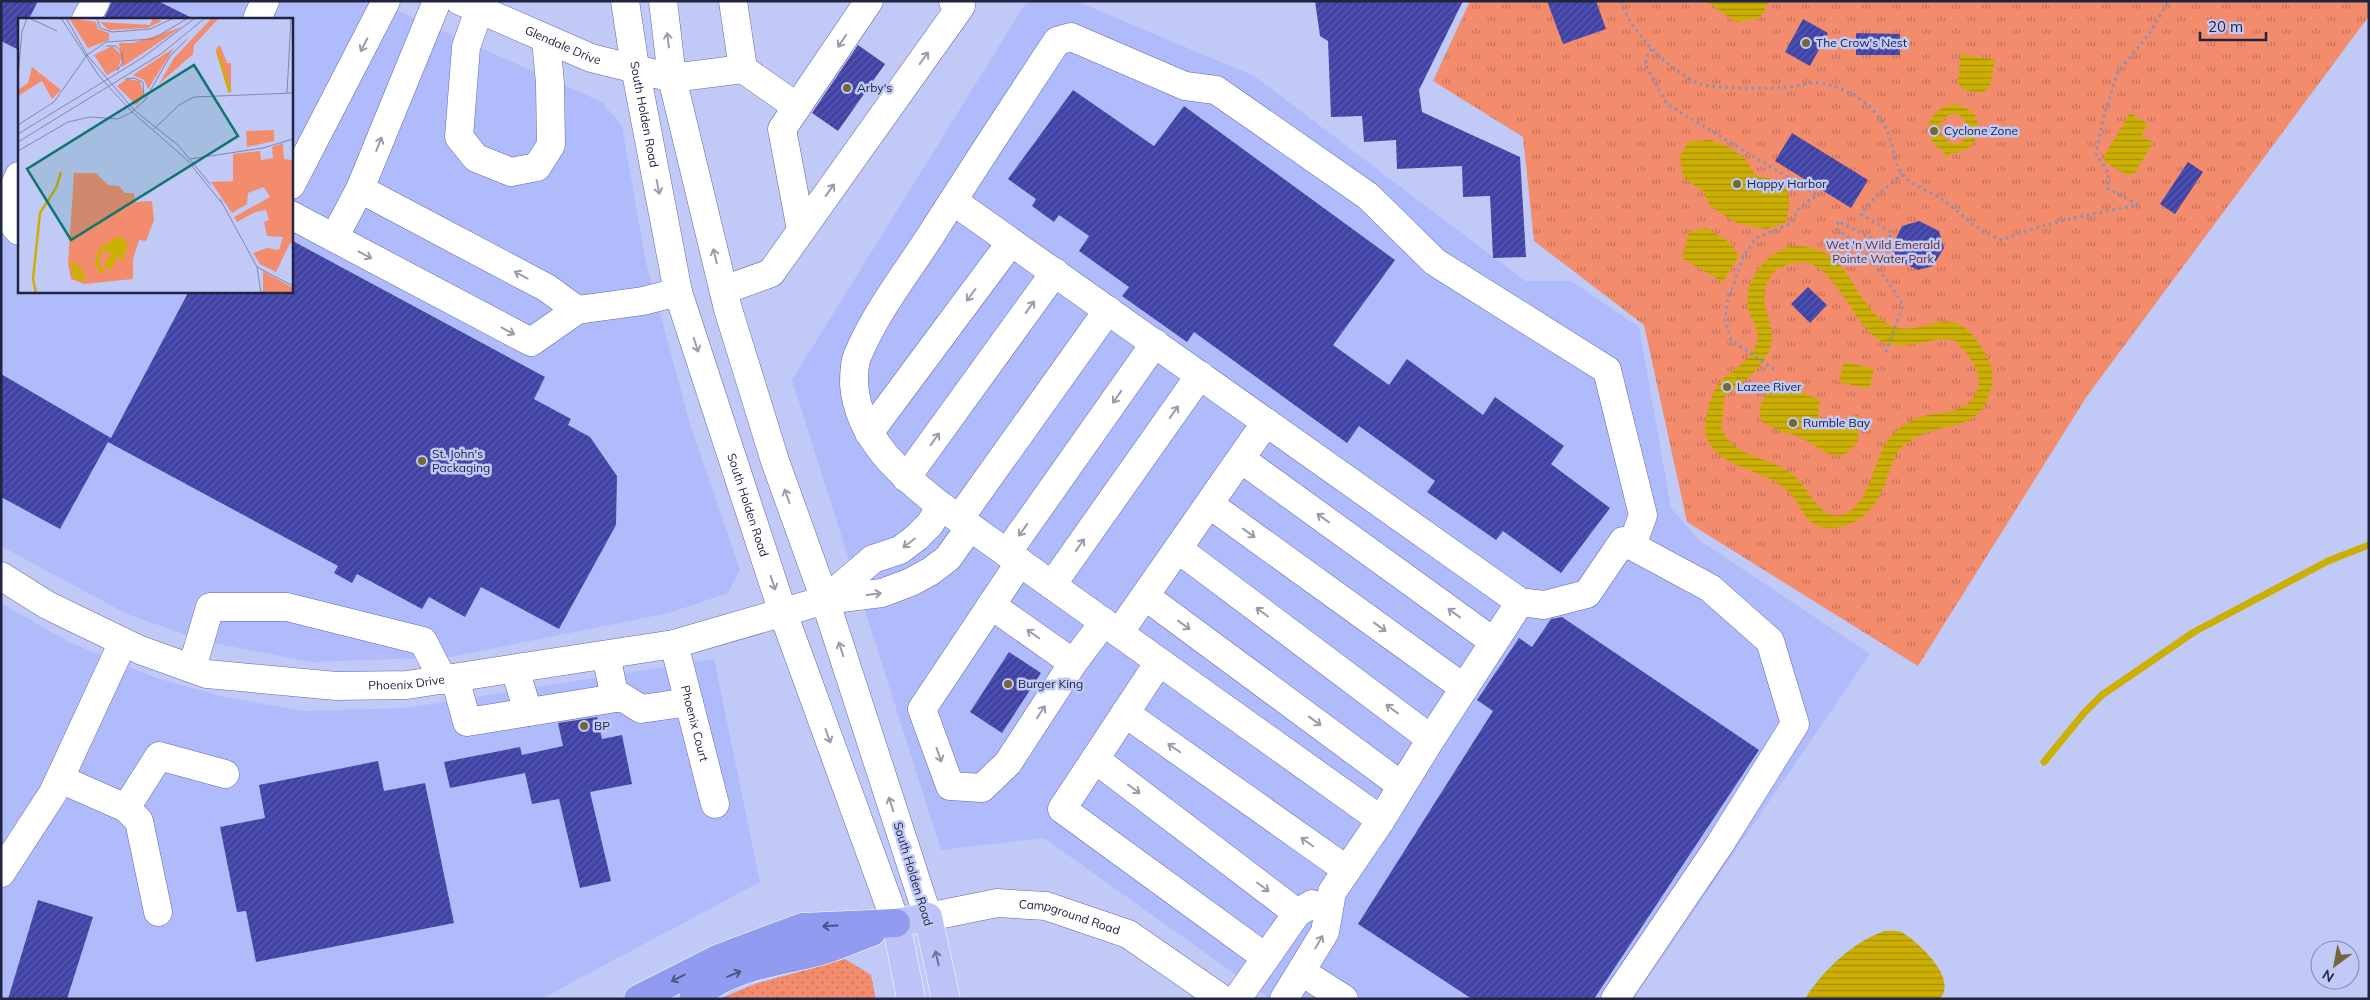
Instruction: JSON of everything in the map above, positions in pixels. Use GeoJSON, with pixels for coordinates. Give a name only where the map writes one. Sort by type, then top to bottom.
{"type":"FeatureCollection","features":[{"type":"Feature","properties":{"kind":"highway"},"geometry":{"type":"LineString","coordinates":[[638,999],[719,958],[802,927],[896,923]]}},
{"type":"Feature","properties":{"kind":"highway"},"geometry":{"type":"LineString","coordinates":[[693,999],[704,989],[734,973],[771,962],[820,952],[896,923]]}},
{"type":"Feature","properties":{"kind":"main road","name":"Campground Road"},"geometry":{"type":"LineString","coordinates":[[896,923],[928,917]]}},
{"type":"Feature","properties":{"kind":"main road","name":"South Holden Road"},"geometry":{"type":"LineString","coordinates":[[928,917],[946,999]]}},
{"type":"Feature","properties":{"kind":"main road","name":"South Holden Road"},"geometry":{"type":"LineString","coordinates":[[896,923],[911,999]]}},
{"type":"Feature","properties":{"kind":"street"},"geometry":{"type":"LineString","coordinates":[[87,18],[96,1]]}},
{"type":"Feature","properties":{"kind":"street"},"geometry":{"type":"LineString","coordinates":[[257,18],[264,1]]}},
{"type":"Feature","properties":{"kind":"street"},"geometry":{"type":"LineString","coordinates":[[292,183],[386,1]]}},
{"type":"Feature","properties":{"kind":"street"},"geometry":{"type":"LineString","coordinates":[[334,238],[360,189],[437,1]]}},
{"type":"Feature","properties":{"kind":"street","name":"South Holden Road"},"geometry":{"type":"LineString","coordinates":[[625,1],[635,67],[678,292],[783,613],[896,923]]}},
{"type":"Feature","properties":{"kind":"street","name":"South Holden Road"},"geometry":{"type":"LineString","coordinates":[[663,1],[672,78],[724,290],[775,461],[825,600],[928,917]]}},
{"type":"Feature","properties":{"kind":"street"},"geometry":{"type":"LineString","coordinates":[[733,1],[743,69]]}},
{"type":"Feature","properties":{"kind":"street"},"geometry":{"type":"LineString","coordinates":[[801,230],[782,129],[869,1]]}},
{"type":"Feature","properties":{"kind":"street"},"geometry":{"type":"LineString","coordinates":[[724,290],[770,272],[962,6],[953,1]]}},
{"type":"Feature","properties":{"kind":"street"},"geometry":{"type":"LineString","coordinates":[[469,6],[459,136],[476,158],[511,172],[537,167],[551,145],[550,83],[546,40]]}},
{"type":"Feature","properties":{"kind":"street","name":"Glendale Drive"},"geometry":{"type":"LineString","coordinates":[[469,6],[591,58],[635,67],[672,78]]}},
{"type":"Feature","properties":{"kind":"street"},"geometry":{"type":"LineString","coordinates":[[1381,820],[957,517],[906,478],[890,462],[869,432],[857,404],[854,383],[856,360],[887,302],[1057,41],[1071,37],[1185,86],[1216,90],[1368,196],[1435,262],[1607,370],[1643,515],[1632,546]]}},
{"type":"Feature","properties":{"kind":"street"},"geometry":{"type":"LineString","coordinates":[[672,78],[743,69],[797,107]]}},
{"type":"Feature","properties":{"kind":"street"},"geometry":{"type":"LineString","coordinates":[[18,179],[8,205],[8,215],[18,230]]}},
{"type":"Feature","properties":{"kind":"street"},"geometry":{"type":"LineString","coordinates":[[360,189],[547,288],[577,310]]}},
{"type":"Feature","properties":{"kind":"street"},"geometry":{"type":"LineString","coordinates":[[953,201],[1520,602],[1544,605],[1588,594],[1623,541],[1710,588],[1770,641],[1795,724],[1720,844],[1641,957],[1615,999]]}},
{"type":"Feature","properties":{"kind":"street"},"geometry":{"type":"LineString","coordinates":[[292,216],[531,342],[577,310],[643,301],[678,292]]}},
{"type":"Feature","properties":{"kind":"street"},"geometry":{"type":"LineString","coordinates":[[869,432],[1010,242]]}},
{"type":"Feature","properties":{"kind":"street"},"geometry":{"type":"LineString","coordinates":[[906,478],[1055,272]]}},
{"type":"Feature","properties":{"kind":"street"},"geometry":{"type":"LineString","coordinates":[[825,600],[882,593],[911,582],[948,558],[957,517],[1108,310]]}},
{"type":"Feature","properties":{"kind":"street"},"geometry":{"type":"LineString","coordinates":[[1155,343],[1014,557],[991,605],[922,709],[950,786],[982,788],[1008,763],[1073,663],[1145,596],[1266,422]]}},
{"type":"Feature","properties":{"kind":"street"},"geometry":{"type":"LineString","coordinates":[[1052,585],[1200,375]]}},
{"type":"Feature","properties":{"kind":"street"},"geometry":{"type":"LineString","coordinates":[[1241,459],[1494,642]]}},
{"type":"Feature","properties":{"kind":"street"},"geometry":{"type":"LineString","coordinates":[[1209,504],[1464,688]]}},
{"type":"Feature","properties":{"kind":"street"},"geometry":{"type":"LineString","coordinates":[[825,600],[873,559],[900,550],[930,524],[957,517]]}},
{"type":"Feature","properties":{"kind":"street"},"geometry":{"type":"LineString","coordinates":[[1178,549],[1431,739]]}},
{"type":"Feature","properties":{"kind":"street","name":"Phoenix Drive"},"geometry":{"type":"LineString","coordinates":[[1,576],[47,604],[123,642],[207,674],[336,686],[407,685],[674,644],[825,600]]}},
{"type":"Feature","properties":{"kind":"street"},"geometry":{"type":"LineString","coordinates":[[1145,596],[1402,786]]}},
{"type":"Feature","properties":{"kind":"street"},"geometry":{"type":"LineString","coordinates":[[1284,999],[1325,932],[1340,881],[1520,602]]}},
{"type":"Feature","properties":{"kind":"street"},"geometry":{"type":"LineString","coordinates":[[991,605],[1073,663]]}},
{"type":"Feature","properties":{"kind":"street"},"geometry":{"type":"LineString","coordinates":[[192,668],[210,607],[287,607],[423,641],[449,679],[467,722],[622,697],[641,709],[689,702]]}},
{"type":"Feature","properties":{"kind":"street"},"geometry":{"type":"LineString","coordinates":[[1,873],[53,793],[123,642]]}},
{"type":"Feature","properties":{"kind":"street","name":"Phoenix Court"},"geometry":{"type":"LineString","coordinates":[[674,644],[716,804]]}},
{"type":"Feature","properties":{"kind":"street"},"geometry":{"type":"LineString","coordinates":[[606,655],[615,698]]}},
{"type":"Feature","properties":{"kind":"street"},"geometry":{"type":"LineString","coordinates":[[1159,662],[1062,809],[1265,957]]}},
{"type":"Feature","properties":{"kind":"street"},"geometry":{"type":"LineString","coordinates":[[515,669],[528,712]]}},
{"type":"Feature","properties":{"kind":"street"},"geometry":{"type":"LineString","coordinates":[[1125,713],[1340,881]]}},
{"type":"Feature","properties":{"kind":"street"},"geometry":{"type":"LineString","coordinates":[[126,808],[159,756],[225,774]]}},
{"type":"Feature","properties":{"kind":"street"},"geometry":{"type":"LineString","coordinates":[[1095,759],[1297,913]]}},
{"type":"Feature","properties":{"kind":"street"},"geometry":{"type":"LineString","coordinates":[[60,779],[126,808],[139,821],[158,912]]}},
{"type":"Feature","properties":{"kind":"street"},"geometry":{"type":"LineString","coordinates":[[1237,999],[1297,913],[1340,881]]}},
{"type":"Feature","properties":{"kind":"street","name":"Campground Road"},"geometry":{"type":"LineString","coordinates":[[928,917],[998,903],[1046,906],[1128,934],[1222,999]]}},
{"type":"Feature","properties":{"kind":"street"},"geometry":{"type":"LineString","coordinates":[[1302,972],[1344,999]]}},
{"type":"Feature","properties":{"kind":"path"},"geometry":{"type":"LineString","coordinates":[[1621,1],[1646,43],[1664,60],[1701,84],[1726,87],[1787,87],[1814,81],[1838,87],[1860,97],[1877,111],[1887,128],[1895,158],[1902,174],[1942,200],[1984,234],[2002,240],[2026,230],[2062,220],[2138,205],[2107,188],[2109,174],[2096,154],[2103,120],[2118,72],[2149,34],[2170,1]]}},
{"type":"Feature","properties":{"kind":"path"},"geometry":{"type":"LineString","coordinates":[[1652,49],[1648,54],[1645,64],[1667,104],[1817,195],[1799,208],[1790,224],[1756,238],[1743,257],[1733,281],[1724,320],[1731,340],[1775,370]]}},
{"type":"Feature","properties":{"kind":"path"},"geometry":{"type":"LineString","coordinates":[[1886,352],[1903,305],[1892,286],[1854,242],[1837,229],[1838,221],[1885,245],[1892,232],[1862,214],[1875,198],[1902,174]]}},
{"type":"Feature","properties":{"kind":"shaded area"},"geometry":{"type":"Polygon","coordinates":[[[1,1],[376,1],[602,102],[622,126],[645,258],[690,424],[740,570],[728,593],[669,613],[450,657],[312,662],[207,642],[127,614],[1,546],[1,1]]]}},
{"type":"Feature","properties":{"kind":"shaded area"},"geometry":{"type":"Polygon","coordinates":[[[1027,1],[1076,1],[1254,76],[1525,281],[1571,281],[1639,327],[1671,508],[1699,540],[1870,654],[1634,999],[1270,999],[1044,838],[941,850],[792,380],[1027,1]]]}},
{"type":"Feature","properties":{"kind":"shaded area"},"geometry":{"type":"Polygon","coordinates":[[[1706,1],[1769,1],[1760,18],[1736,22],[1706,1]]]}},
{"type":"Feature","properties":{"kind":"shaded area"},"geometry":{"type":"Polygon","coordinates":[[[1961,54],[1995,60],[1990,87],[1982,93],[1962,89],[1958,81],[1961,54]]]}},
{"type":"Feature","properties":{"kind":"shaded area","name":"Cyclone Zone"},"geometry":{"type":"Polygon","coordinates":[[[1957,104],[1973,112],[1978,127],[1975,140],[1971,146],[1965,150],[1949,153],[1947,158],[1944,156],[1945,152],[1936,146],[1931,139],[1929,124],[1939,110],[1957,104]],[[1948,115],[1940,123],[1940,133],[1950,143],[1960,144],[1968,135],[1968,125],[1960,115],[1948,115]]]}},
{"type":"Feature","properties":{"kind":"shaded area"},"geometry":{"type":"Polygon","coordinates":[[[2130,113],[2148,124],[2141,135],[2153,143],[2134,174],[2127,175],[2105,162],[2104,156],[2130,113]]]}},
{"type":"Feature","properties":{"kind":"shaded area","name":"Happy Harbor"},"geometry":{"type":"Polygon","coordinates":[[[1710,140],[1728,147],[1740,155],[1746,160],[1757,176],[1774,180],[1785,187],[1788,192],[1789,204],[1785,223],[1766,229],[1737,223],[1710,206],[1703,191],[1683,177],[1680,156],[1688,142],[1710,140]]]}},
{"type":"Feature","properties":{"kind":"shaded area"},"geometry":{"type":"Polygon","coordinates":[[[1707,228],[1732,244],[1738,257],[1723,282],[1682,258],[1689,232],[1707,228]]]}},
{"type":"Feature","properties":{"kind":"shaded area","name":"Lazee River"},"geometry":{"type":"Polygon","coordinates":[[[1791,246],[1812,248],[1827,254],[1848,275],[1874,313],[1888,324],[1901,328],[1913,328],[1947,322],[1959,324],[1971,333],[1983,350],[1992,369],[1991,387],[1987,401],[1982,409],[1965,422],[1928,432],[1914,438],[1902,447],[1894,459],[1887,479],[1872,507],[1851,524],[1842,527],[1823,528],[1810,521],[1787,490],[1767,477],[1723,457],[1714,450],[1706,434],[1705,424],[1708,408],[1716,388],[1727,375],[1741,365],[1755,348],[1757,342],[1758,333],[1748,308],[1748,297],[1753,278],[1765,261],[1791,246]],[[1805,262],[1790,264],[1772,274],[1765,289],[1764,298],[1772,334],[1768,353],[1760,366],[1749,377],[1725,396],[1721,428],[1735,446],[1792,474],[1821,509],[1835,515],[1844,514],[1854,508],[1861,500],[1867,490],[1885,444],[1892,435],[1904,425],[1917,418],[1949,412],[1964,406],[1975,395],[1979,379],[1974,364],[1954,340],[1946,339],[1908,345],[1893,345],[1880,340],[1869,331],[1840,291],[1818,268],[1805,262]]]}},
{"type":"Feature","properties":{"kind":"shaded area"},"geometry":{"type":"Polygon","coordinates":[[[1844,362],[1874,369],[1869,389],[1839,382],[1844,362]]]}},
{"type":"Feature","properties":{"kind":"shaded area","name":"Rumble Bay"},"geometry":{"type":"Polygon","coordinates":[[[1770,388],[1792,388],[1820,400],[1817,421],[1833,429],[1858,414],[1858,440],[1844,454],[1832,455],[1800,437],[1778,430],[1762,422],[1761,404],[1770,388]]]}},
{"type":"Feature","properties":{"kind":"shaded area"},"geometry":{"type":"Polygon","coordinates":[[[1,603],[69,642],[156,678],[224,697],[304,711],[406,708],[714,659],[760,882],[541,999],[1,999],[1,603]]]}},
{"type":"Feature","properties":{"kind":"shaded area"},"geometry":{"type":"Polygon","coordinates":[[[1884,931],[1903,933],[1934,962],[1944,981],[1944,991],[1940,999],[1805,999],[1820,978],[1839,959],[1872,936],[1884,931]]]}},
{"type":"Feature","properties":{"kind":"green space","name":"Wet 'n Wild Emerald Pointe Water Park"},"geometry":{"type":"Polygon","coordinates":[[[1470,1],[2369,1],[2369,16],[2087,396],[1918,666],[1687,522],[1644,325],[1534,241],[1523,137],[1433,81],[1470,1]]]}},
{"type":"Feature","properties":{"kind":"green space"},"geometry":{"type":"Polygon","coordinates":[[[845,959],[871,975],[876,999],[719,999],[755,984],[845,959]]]}},
{"type":"Feature","properties":{"kind":"building"},"geometry":{"type":"Polygon","coordinates":[[[1,1],[38,1],[30,18],[18,18],[18,50],[1,41],[1,1]]]}},
{"type":"Feature","properties":{"kind":"building"},"geometry":{"type":"Polygon","coordinates":[[[112,1],[158,1],[192,18],[104,18],[112,1]]]}},
{"type":"Feature","properties":{"kind":"building"},"geometry":{"type":"Polygon","coordinates":[[[1315,1],[1463,1],[1419,90],[1422,112],[1520,157],[1526,257],[1493,258],[1490,196],[1463,197],[1462,166],[1397,169],[1396,140],[1364,142],[1362,116],[1331,117],[1328,41],[1320,36],[1315,1]]]}},
{"type":"Feature","properties":{"kind":"building"},"geometry":{"type":"Polygon","coordinates":[[[1547,1],[1596,1],[1606,29],[1563,44],[1547,1]]]}},
{"type":"Feature","properties":{"kind":"building","name":"The Crow's Nest"},"geometry":{"type":"Polygon","coordinates":[[[1803,19],[1828,33],[1810,66],[1785,52],[1803,19]]]}},
{"type":"Feature","properties":{"kind":"building"},"geometry":{"type":"Polygon","coordinates":[[[1856,33],[1900,34],[1900,55],[1856,55],[1856,33]]]}},
{"type":"Feature","properties":{"kind":"building"},"geometry":{"type":"Polygon","coordinates":[[[858,45],[885,64],[838,131],[812,113],[858,45]]]}},
{"type":"Feature","properties":{"kind":"building"},"geometry":{"type":"Polygon","coordinates":[[[1073,90],[1154,146],[1184,106],[1395,260],[1333,345],[1389,385],[1407,359],[1483,415],[1495,397],[1564,446],[1551,464],[1610,508],[1561,573],[1503,531],[1496,540],[1427,492],[1435,481],[1359,426],[1347,443],[1194,332],[1187,342],[1122,296],[1129,287],[1079,251],[1089,236],[1059,215],[1054,222],[1032,206],[1036,199],[1008,179],[1073,90]]]}},
{"type":"Feature","properties":{"kind":"building"},"geometry":{"type":"Polygon","coordinates":[[[1792,133],[1868,180],[1851,208],[1775,161],[1792,133]]]}},
{"type":"Feature","properties":{"kind":"building"},"geometry":{"type":"Polygon","coordinates":[[[2188,162],[2203,172],[2175,214],[2160,204],[2188,162]]]}},
{"type":"Feature","properties":{"kind":"building"},"geometry":{"type":"Polygon","coordinates":[[[1919,221],[1939,231],[1944,248],[1933,266],[1918,270],[1898,260],[1892,247],[1902,226],[1919,221]]]}},
{"type":"Feature","properties":{"kind":"building"},"geometry":{"type":"Polygon","coordinates":[[[292,241],[545,377],[534,399],[571,419],[568,425],[590,437],[617,476],[616,525],[559,629],[481,587],[465,617],[429,597],[422,609],[357,574],[352,583],[334,573],[338,566],[108,442],[60,529],[1,497],[1,374],[111,438],[188,292],[292,292],[292,241]]]}},
{"type":"Feature","properties":{"kind":"building"},"geometry":{"type":"Polygon","coordinates":[[[1808,287],[1827,305],[1810,323],[1791,304],[1808,287]]]}},
{"type":"Feature","properties":{"kind":"building"},"geometry":{"type":"Polygon","coordinates":[[[1562,617],[1759,750],[1594,999],[1472,999],[1358,924],[1493,711],[1477,700],[1519,638],[1532,647],[1551,619],[1562,617]]]}},
{"type":"Feature","properties":{"kind":"building"},"geometry":{"type":"Polygon","coordinates":[[[1009,652],[1041,673],[1002,733],[970,712],[1009,652]]]}},
{"type":"Feature","properties":{"kind":"building"},"geometry":{"type":"Polygon","coordinates":[[[597,717],[602,739],[622,735],[632,784],[590,792],[611,881],[580,888],[559,799],[532,804],[525,773],[450,788],[444,762],[520,747],[522,755],[563,746],[558,723],[597,717]]]}},
{"type":"Feature","properties":{"kind":"building"},"geometry":{"type":"Polygon","coordinates":[[[378,761],[384,791],[425,783],[454,923],[256,962],[246,911],[237,912],[220,827],[265,818],[259,785],[378,761]]]}},
{"type":"Feature","properties":{"kind":"building"},"geometry":{"type":"Polygon","coordinates":[[[38,900],[93,917],[67,999],[8,999],[38,900]]]}},
{"type":"Feature","properties":{"kind":"waterway"},"geometry":{"type":"LineString","coordinates":[[2044,762],[2084,713],[2102,695],[2194,632],[2328,561],[2369,545]]}},
{"type":"Feature","properties":{"kind":"place","name":"The Crow's Nest"},"geometry":{"type":"Point","coordinates":[1806,43]}},
{"type":"Feature","properties":{"kind":"place","name":"Arby's"},"geometry":{"type":"Point","coordinates":[847,88]}},
{"type":"Feature","properties":{"kind":"place","name":"Cyclone Zone"},"geometry":{"type":"Point","coordinates":[1934,131]}},
{"type":"Feature","properties":{"kind":"place","name":"Happy Harbor"},"geometry":{"type":"Point","coordinates":[1737,184]}},
{"type":"Feature","properties":{"kind":"place","name":"Lazee River"},"geometry":{"type":"Point","coordinates":[1727,387]}},
{"type":"Feature","properties":{"kind":"place","name":"Rumble Bay"},"geometry":{"type":"Point","coordinates":[1793,423]}},
{"type":"Feature","properties":{"kind":"place","name":"St. John's Packaging"},"geometry":{"type":"Point","coordinates":[422,461]}},
{"type":"Feature","properties":{"kind":"place","name":"Burger King"},"geometry":{"type":"Point","coordinates":[1008,684]}},
{"type":"Feature","properties":{"kind":"place","name":"BP"},"geometry":{"type":"Point","coordinates":[584,726]}}]}
